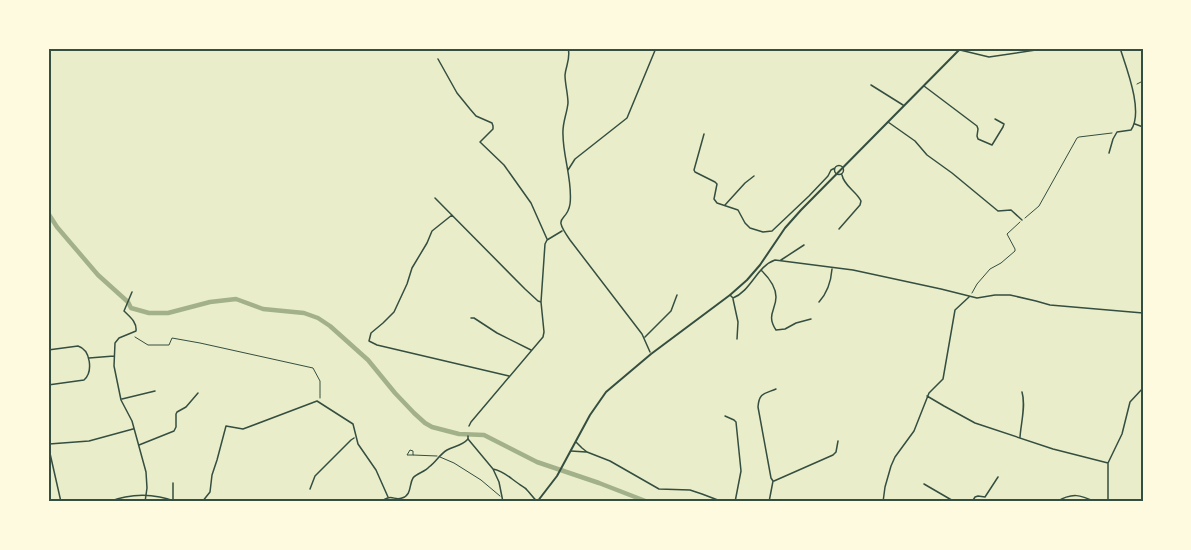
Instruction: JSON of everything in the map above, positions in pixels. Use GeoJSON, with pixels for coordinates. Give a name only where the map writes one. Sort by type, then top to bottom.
{"type":"FeatureCollection","features":[{"type":"Feature","properties":{"kind":"main road"},"geometry":{"type":"LineString","coordinates":[[537,502],[557,476],[594,407],[606,392],[651,354],[730,295],[754,273],[785,228],[836,173],[960,49]]}},
{"type":"Feature","properties":{"kind":"street"},"geometry":{"type":"LineString","coordinates":[[569,48],[570,54],[565,76],[568,103],[563,137],[570,203],[560,224],[644,338],[651,354]]}},
{"type":"Feature","properties":{"kind":"street"},"geometry":{"type":"LineString","coordinates":[[567,170],[575,159],[627,118],[656,48]]}},
{"type":"Feature","properties":{"kind":"street"},"geometry":{"type":"LineString","coordinates":[[960,49],[989,57],[1049,48]]}},
{"type":"Feature","properties":{"kind":"street"},"geometry":{"type":"LineString","coordinates":[[1109,153],[1117,132],[1131,130],[1134,124],[1135,101],[1120,48]]}},
{"type":"Feature","properties":{"kind":"street"},"geometry":{"type":"LineString","coordinates":[[1138,48],[1143,50]]}},
{"type":"Feature","properties":{"kind":"street"},"geometry":{"type":"LineString","coordinates":[[438,59],[470,109],[476,116],[492,123],[493,129],[480,142],[504,165],[531,202],[547,240]]}},
{"type":"Feature","properties":{"kind":"street"},"geometry":{"type":"LineString","coordinates":[[871,85],[903,106]]}},
{"type":"Feature","properties":{"kind":"street"},"geometry":{"type":"LineString","coordinates":[[923,86],[977,126],[978,139],[992,145],[1004,127],[1004,124],[995,119]]}},
{"type":"Feature","properties":{"kind":"street"},"geometry":{"type":"LineString","coordinates":[[888,122],[915,141],[927,154],[998,211],[1011,210],[1022,220]]}},
{"type":"Feature","properties":{"kind":"street"},"geometry":{"type":"LineString","coordinates":[[1134,124],[1143,127]]}},
{"type":"Feature","properties":{"kind":"street"},"geometry":{"type":"LineString","coordinates":[[704,134],[693,166],[695,172],[716,182],[714,199],[717,203],[738,210],[745,223],[760,232],[768,232],[776,227],[809,196],[831,170],[838,166],[842,167],[844,182],[859,196],[861,201],[839,229]]}},
{"type":"Feature","properties":{"kind":"street"},"geometry":{"type":"LineString","coordinates":[[835,168],[836,173],[842,175]]}},
{"type":"Feature","properties":{"kind":"street"},"geometry":{"type":"LineString","coordinates":[[724,206],[754,176]]}},
{"type":"Feature","properties":{"kind":"street"},"geometry":{"type":"LineString","coordinates":[[435,198],[525,289],[541,302]]}},
{"type":"Feature","properties":{"kind":"street"},"geometry":{"type":"LineString","coordinates":[[452,215],[432,231],[412,267],[394,312],[371,333],[369,341],[377,345],[509,376]]}},
{"type":"Feature","properties":{"kind":"street"},"geometry":{"type":"LineString","coordinates":[[469,426],[544,334],[541,302],[545,244],[547,240],[563,231]]}},
{"type":"Feature","properties":{"kind":"street"},"geometry":{"type":"LineString","coordinates":[[781,261],[804,245]]}},
{"type":"Feature","properties":{"kind":"street"},"geometry":{"type":"LineString","coordinates":[[733,298],[740,294],[772,260],[853,270],[970,297],[1010,295],[1050,305],[1143,313]]}},
{"type":"Feature","properties":{"kind":"street"},"geometry":{"type":"LineString","coordinates":[[819,302],[826,295],[832,268]]}},
{"type":"Feature","properties":{"kind":"street"},"geometry":{"type":"LineString","coordinates":[[761,271],[767,276],[775,293],[776,299],[771,319],[776,330],[811,320]]}},
{"type":"Feature","properties":{"kind":"street"},"geometry":{"type":"LineString","coordinates":[[132,292],[124,311],[133,320],[136,331],[119,338],[115,344],[114,366],[121,400],[132,421],[146,472],[145,502]]}},
{"type":"Feature","properties":{"kind":"street"},"geometry":{"type":"LineString","coordinates":[[644,338],[670,311],[677,295]]}},
{"type":"Feature","properties":{"kind":"street"},"geometry":{"type":"LineString","coordinates":[[730,295],[733,298],[738,322],[737,339]]}},
{"type":"Feature","properties":{"kind":"street"},"geometry":{"type":"LineString","coordinates":[[883,502],[885,487],[895,457],[914,431],[928,393],[943,379],[955,310],[970,297]]}},
{"type":"Feature","properties":{"kind":"street"},"geometry":{"type":"LineString","coordinates":[[471,318],[531,351]]}},
{"type":"Feature","properties":{"kind":"street"},"geometry":{"type":"LineString","coordinates":[[48,350],[83,347],[86,350],[90,372],[84,380],[48,386]]}},
{"type":"Feature","properties":{"kind":"street"},"geometry":{"type":"LineString","coordinates":[[88,358],[115,356]]}},
{"type":"Feature","properties":{"kind":"street"},"geometry":{"type":"LineString","coordinates":[[1108,502],[1108,463],[1122,434],[1128,406],[1143,388]]}},
{"type":"Feature","properties":{"kind":"street"},"geometry":{"type":"LineString","coordinates":[[769,502],[773,481],[758,407],[759,398],[763,394],[776,389]]}},
{"type":"Feature","properties":{"kind":"street"},"geometry":{"type":"LineString","coordinates":[[121,400],[155,391]]}},
{"type":"Feature","properties":{"kind":"street"},"geometry":{"type":"LineString","coordinates":[[1020,438],[1022,392]]}},
{"type":"Feature","properties":{"kind":"street"},"geometry":{"type":"LineString","coordinates":[[139,445],[174,430],[177,412],[186,407],[198,393]]}},
{"type":"Feature","properties":{"kind":"street"},"geometry":{"type":"LineString","coordinates":[[927,396],[975,423],[1082,458],[1108,463]]}},
{"type":"Feature","properties":{"kind":"street"},"geometry":{"type":"LineString","coordinates":[[202,502],[210,492],[212,475],[226,426],[243,429],[317,400],[353,424],[355,438],[376,470],[388,497]]}},
{"type":"Feature","properties":{"kind":"street"},"geometry":{"type":"LineString","coordinates":[[725,416],[736,422],[739,447],[741,474],[735,502]]}},
{"type":"Feature","properties":{"kind":"street"},"geometry":{"type":"LineString","coordinates":[[61,502],[49,444],[88,441],[134,429]]}},
{"type":"Feature","properties":{"kind":"street"},"geometry":{"type":"LineString","coordinates":[[468,436],[468,440],[493,469],[499,482],[503,502]]}},
{"type":"Feature","properties":{"kind":"street"},"geometry":{"type":"LineString","coordinates":[[310,489],[315,476],[355,438]]}},
{"type":"Feature","properties":{"kind":"street"},"geometry":{"type":"LineString","coordinates":[[380,502],[388,497],[404,497],[410,490],[415,476],[428,469],[447,450],[464,444],[468,440]]}},
{"type":"Feature","properties":{"kind":"street"},"geometry":{"type":"LineString","coordinates":[[576,441],[587,452],[627,470],[659,489],[690,490],[723,502]]}},
{"type":"Feature","properties":{"kind":"street"},"geometry":{"type":"LineString","coordinates":[[773,481],[833,454],[836,452],[838,441]]}},
{"type":"Feature","properties":{"kind":"street"},"geometry":{"type":"LineString","coordinates":[[571,451],[587,452]]}},
{"type":"Feature","properties":{"kind":"street"},"geometry":{"type":"LineString","coordinates":[[48,453],[51,458]]}},
{"type":"Feature","properties":{"kind":"street"},"geometry":{"type":"LineString","coordinates":[[493,469],[510,476],[537,502]]}},
{"type":"Feature","properties":{"kind":"street"},"geometry":{"type":"LineString","coordinates":[[972,502],[975,497],[985,497],[998,477]]}},
{"type":"Feature","properties":{"kind":"street"},"geometry":{"type":"LineString","coordinates":[[173,483],[173,500]]}},
{"type":"Feature","properties":{"kind":"street"},"geometry":{"type":"LineString","coordinates":[[924,484],[955,502]]}},
{"type":"Feature","properties":{"kind":"street"},"geometry":{"type":"LineString","coordinates":[[108,502],[147,495],[177,502]]}},
{"type":"Feature","properties":{"kind":"street"},"geometry":{"type":"LineString","coordinates":[[1056,502],[1076,495],[1096,502]]}},
{"type":"Feature","properties":{"kind":"street"},"geometry":{"type":"LineString","coordinates":[[530,496],[530,502]]}},
{"type":"Feature","properties":{"kind":"lane"},"geometry":{"type":"LineString","coordinates":[[413,455],[439,457],[454,463],[479,478],[502,496]]}},
{"type":"Feature","properties":{"kind":"path"},"geometry":{"type":"LineString","coordinates":[[1132,86],[1143,81]]}},
{"type":"Feature","properties":{"kind":"path"},"geometry":{"type":"LineString","coordinates":[[970,297],[977,284],[990,269],[1015,251],[1007,234],[1039,206],[1077,138],[1117,132]]}},
{"type":"Feature","properties":{"kind":"path"},"geometry":{"type":"LineString","coordinates":[[131,333],[136,339],[148,345],[169,345],[172,338],[200,342],[313,368],[320,381],[320,402]]}},
{"type":"Feature","properties":{"kind":"waterway"},"geometry":{"type":"LineString","coordinates":[[48,213],[98,275],[128,302],[131,308],[149,313],[168,313],[210,302],[236,299],[263,309],[304,313],[318,318],[368,360],[414,413],[432,427],[459,434],[484,435],[537,462],[648,502]]}}]}
